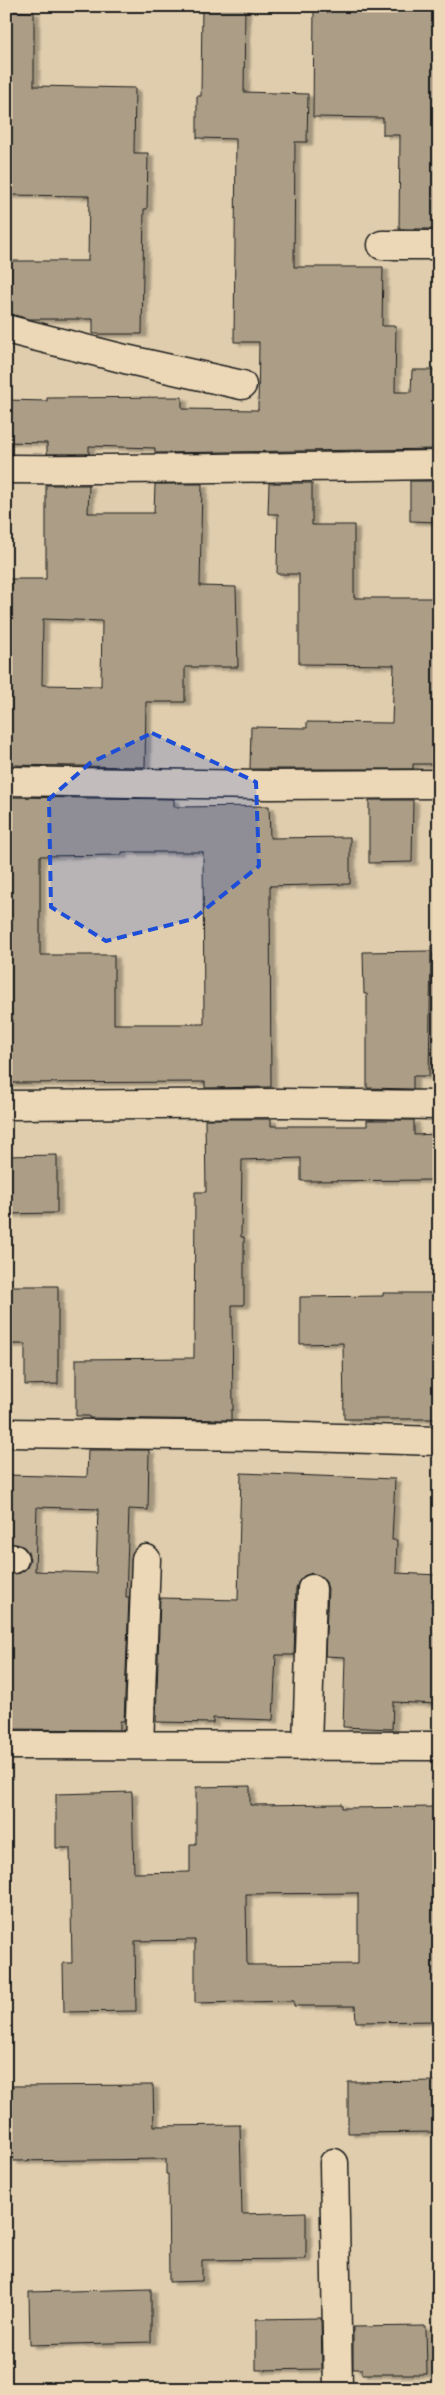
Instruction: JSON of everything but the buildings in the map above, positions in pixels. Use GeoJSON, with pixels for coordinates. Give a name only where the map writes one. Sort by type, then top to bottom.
{"type":"FeatureCollection","features":[{"type":"Feature","properties":{"kind":"street"},"geometry":{"type":"LineString","coordinates":[[382,245],[439,245]]}},
{"type":"Feature","properties":{"kind":"street"},"geometry":{"type":"LineString","coordinates":[[6,329],[125,359],[242,385]]}},
{"type":"Feature","properties":{"kind":"street"},"geometry":{"type":"LineString","coordinates":[[6,469],[149,470],[265,466],[439,465]]}},
{"type":"Feature","properties":{"kind":"street"},"geometry":{"type":"LineString","coordinates":[[6,781],[270,785],[439,784]]}},
{"type":"Feature","properties":{"kind":"street"},"geometry":{"type":"LineString","coordinates":[[6,1105],[282,1103],[439,1105]]}},
{"type":"Feature","properties":{"kind":"street"},"geometry":{"type":"LineString","coordinates":[[6,1433],[272,1436],[439,1441]]}},
{"type":"Feature","properties":{"kind":"street"},"geometry":{"type":"LineString","coordinates":[[138,1745],[146,1559]]}},
{"type":"Feature","properties":{"kind":"street"},"geometry":{"type":"LineString","coordinates":[[307,1746],[312,1589]]}},
{"type":"Feature","properties":{"kind":"street"},"geometry":{"type":"LineString","coordinates":[[6,1745],[439,1746]]}},
{"type":"Feature","properties":{"kind":"street"},"geometry":{"type":"LineString","coordinates":[[334,2163],[338,2389]]}},
{"type":"Feature","properties":{"kind":"highlighted area"},"geometry":{"type":"Polygon","coordinates":[[[152,733],[256,782],[259,866],[193,919],[106,941],[51,907],[49,799],[90,763],[152,733]]]}}]}
